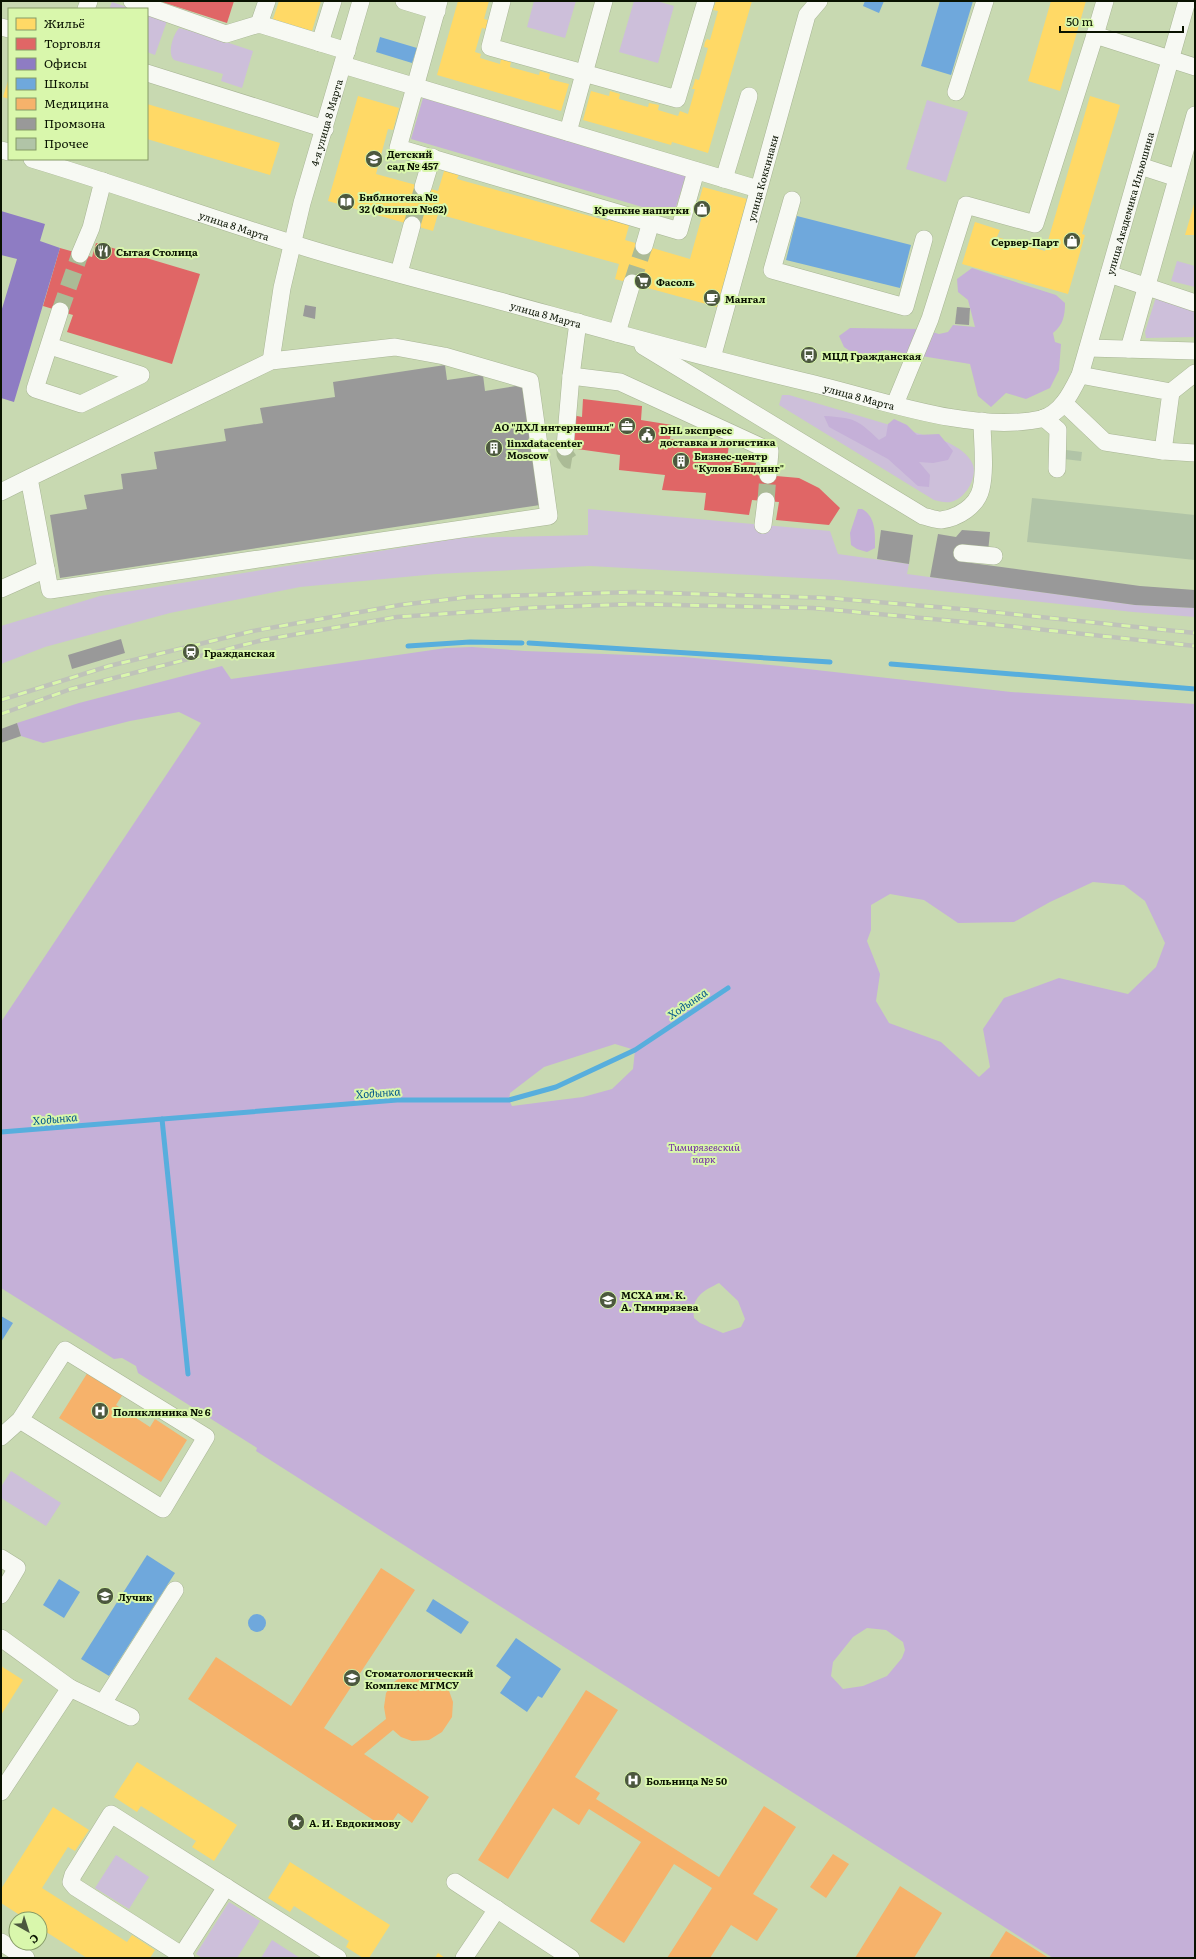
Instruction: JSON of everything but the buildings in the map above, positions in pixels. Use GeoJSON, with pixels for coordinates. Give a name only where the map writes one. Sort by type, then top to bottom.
{"type":"FeatureCollection","features":[{"type":"Feature","properties":{"kind":"street"},"geometry":{"type":"LineString","coordinates":[[132,1],[226,34],[258,24],[320,43],[345,58],[416,87],[758,189]]}},
{"type":"Feature","properties":{"kind":"street"},"geometry":{"type":"LineString","coordinates":[[258,24],[267,1]]}},
{"type":"Feature","properties":{"kind":"street"},"geometry":{"type":"LineString","coordinates":[[320,43],[333,1]]}},
{"type":"Feature","properties":{"kind":"street","name":"4-я улица 8 Марта"},"geometry":{"type":"LineString","coordinates":[[270,361],[282,288],[302,203],[325,129],[361,1]]}},
{"type":"Feature","properties":{"kind":"street"},"geometry":{"type":"LineString","coordinates":[[404,1],[438,6],[398,148],[679,231],[696,171]]}},
{"type":"Feature","properties":{"kind":"street"},"geometry":{"type":"LineString","coordinates":[[502,1],[490,47],[677,99],[706,1]]}},
{"type":"Feature","properties":{"kind":"street"},"geometry":{"type":"LineString","coordinates":[[568,132],[604,1]]}},
{"type":"Feature","properties":{"kind":"street","name":"улица Коккинаки"},"geometry":{"type":"LineString","coordinates":[[712,358],[807,15],[818,1]]}},
{"type":"Feature","properties":{"kind":"street"},"geometry":{"type":"LineString","coordinates":[[956,92],[985,1]]}},
{"type":"Feature","properties":{"kind":"street"},"geometry":{"type":"LineString","coordinates":[[895,404],[930,319],[966,205],[1035,224],[1105,1]]}},
{"type":"Feature","properties":{"kind":"street","name":"улица Академика Ильюшина"},"geometry":{"type":"LineString","coordinates":[[1064,403],[1080,375],[1187,1]]}},
{"type":"Feature","properties":{"kind":"street"},"geometry":{"type":"LineString","coordinates":[[1095,35],[1195,67]]}},
{"type":"Feature","properties":{"kind":"street"},"geometry":{"type":"LineString","coordinates":[[148,73],[325,129]]}},
{"type":"Feature","properties":{"kind":"street"},"geometry":{"type":"LineString","coordinates":[[724,179],[749,96]]}},
{"type":"Feature","properties":{"kind":"street"},"geometry":{"type":"LineString","coordinates":[[1129,349],[1145,286],[1195,115]]}},
{"type":"Feature","properties":{"kind":"street"},"geometry":{"type":"LineString","coordinates":[[423,187],[432,157]]}},
{"type":"Feature","properties":{"kind":"street","name":"улица 8 Марта"},"geometry":{"type":"LineString","coordinates":[[35,160],[292,244],[712,358],[952,418],[1008,422],[1044,418],[1055,412],[1064,403]]}},
{"type":"Feature","properties":{"kind":"street"},"geometry":{"type":"LineString","coordinates":[[1140,166],[1177,178]]}},
{"type":"Feature","properties":{"kind":"street"},"geometry":{"type":"LineString","coordinates":[[80,254],[91,228],[103,181]]}},
{"type":"Feature","properties":{"kind":"street"},"geometry":{"type":"LineString","coordinates":[[792,200],[772,270],[905,306],[924,239]]}},
{"type":"Feature","properties":{"kind":"street"},"geometry":{"type":"LineString","coordinates":[[644,246],[651,222]]}},
{"type":"Feature","properties":{"kind":"street"},"geometry":{"type":"LineString","coordinates":[[399,273],[412,225]]}},
{"type":"Feature","properties":{"kind":"street"},"geometry":{"type":"LineString","coordinates":[[1109,274],[1195,303]]}},
{"type":"Feature","properties":{"kind":"street"},"geometry":{"type":"LineString","coordinates":[[632,283],[622,334],[923,516],[940,520],[959,514],[969,508],[981,490],[983,473],[982,421]]}},
{"type":"Feature","properties":{"kind":"street"},"geometry":{"type":"LineString","coordinates":[[50,346],[141,375],[81,404],[35,389],[60,311]]}},
{"type":"Feature","properties":{"kind":"street"},"geometry":{"type":"LineString","coordinates":[[564,447],[570,376],[578,322]]}},
{"type":"Feature","properties":{"kind":"street"},"geometry":{"type":"LineString","coordinates":[[1,492],[29,478],[270,361],[395,348],[444,356],[530,381],[549,516],[50,590],[29,478]]}},
{"type":"Feature","properties":{"kind":"street"},"geometry":{"type":"LineString","coordinates":[[1088,348],[1195,351]]}},
{"type":"Feature","properties":{"kind":"street"},"geometry":{"type":"LineString","coordinates":[[1163,451],[1171,392],[1195,373]]}},
{"type":"Feature","properties":{"kind":"street"},"geometry":{"type":"LineString","coordinates":[[1080,375],[1171,392]]}},
{"type":"Feature","properties":{"kind":"street"},"geometry":{"type":"LineString","coordinates":[[570,376],[620,382],[770,452],[768,475]]}},
{"type":"Feature","properties":{"kind":"street"},"geometry":{"type":"LineString","coordinates":[[1064,403],[1105,442],[1163,451],[1195,453]]}},
{"type":"Feature","properties":{"kind":"street"},"geometry":{"type":"LineString","coordinates":[[1044,418],[1058,430],[1057,469]]}},
{"type":"Feature","properties":{"kind":"street"},"geometry":{"type":"LineString","coordinates":[[763,525],[766,501]]}},
{"type":"Feature","properties":{"kind":"street"},"geometry":{"type":"LineString","coordinates":[[962,552],[994,556]]}},
{"type":"Feature","properties":{"kind":"street"},"geometry":{"type":"LineString","coordinates":[[1,589],[46,569]]}},
{"type":"Feature","properties":{"kind":"street"},"geometry":{"type":"LineString","coordinates":[[1,1437],[20,1420],[65,1350],[206,1437],[163,1509],[20,1420]]}},
{"type":"Feature","properties":{"kind":"street"},"geometry":{"type":"LineString","coordinates":[[1,1558],[17,1568],[1,1595]]}},
{"type":"Feature","properties":{"kind":"street"},"geometry":{"type":"LineString","coordinates":[[103,1703],[175,1590]]}},
{"type":"Feature","properties":{"kind":"street"},"geometry":{"type":"LineString","coordinates":[[1,1638],[70,1688],[131,1717]]}},
{"type":"Feature","properties":{"kind":"street"},"geometry":{"type":"LineString","coordinates":[[1,1792],[70,1688]]}},
{"type":"Feature","properties":{"kind":"street"},"geometry":{"type":"LineString","coordinates":[[226,1887],[183,1957],[75,1887],[72,1882],[73,1875],[111,1814],[338,1958]]}},
{"type":"Feature","properties":{"kind":"street"},"geometry":{"type":"LineString","coordinates":[[455,1882],[571,1958]]}},
{"type":"Feature","properties":{"kind":"street"},"geometry":{"type":"LineString","coordinates":[[464,1958],[496,1909]]}},
{"type":"Feature","properties":{"kind":"street"},"geometry":{"type":"LineString","coordinates":[[1,1942],[26,1958]]}},
{"type":"Feature","properties":{"kind":"shaded area"},"geometry":{"type":"Polygon","coordinates":[[[534,1],[576,1],[565,38],[527,27],[534,1]]]}},
{"type":"Feature","properties":{"kind":"shaded area"},"geometry":{"type":"Polygon","coordinates":[[[634,1],[657,1],[674,6],[658,63],[619,52],[634,1]]]}},
{"type":"Feature","properties":{"kind":"shaded area"},"geometry":{"type":"Polygon","coordinates":[[[112,2],[130,8],[109,8],[112,2]]]}},
{"type":"Feature","properties":{"kind":"shaded area"},"geometry":{"type":"Polygon","coordinates":[[[148,14],[167,21],[155,55],[148,52],[148,14]]]}},
{"type":"Feature","properties":{"kind":"shaded area"},"geometry":{"type":"Polygon","coordinates":[[[179,28],[253,51],[242,88],[221,81],[223,74],[174,60],[171,49],[175,35],[179,28]]]}},
{"type":"Feature","properties":{"kind":"shaded area"},"geometry":{"type":"Polygon","coordinates":[[[927,100],[968,112],[946,182],[906,169],[927,100]]]}},
{"type":"Feature","properties":{"kind":"shaded area"},"geometry":{"type":"Polygon","coordinates":[[[1177,261],[1195,266],[1195,287],[1171,281],[1177,261]]]}},
{"type":"Feature","properties":{"kind":"shaded area"},"geometry":{"type":"Polygon","coordinates":[[[1156,297],[1195,310],[1195,337],[1146,338],[1145,332],[1156,297]]]}},
{"type":"Feature","properties":{"kind":"shaded area"},"geometry":{"type":"Polygon","coordinates":[[[782,395],[789,395],[947,442],[955,446],[969,457],[974,470],[974,475],[970,485],[960,498],[951,502],[934,500],[779,405],[782,395]]]}},
{"type":"Feature","properties":{"kind":"shaded area"},"geometry":{"type":"Polygon","coordinates":[[[588,509],[830,531],[838,554],[909,564],[907,574],[1135,605],[1195,608],[1195,617],[1133,612],[840,580],[590,566],[436,574],[300,587],[170,613],[45,647],[1,664],[1,626],[100,596],[461,538],[588,535],[588,509]]]}},
{"type":"Feature","properties":{"kind":"shaded area"},"geometry":{"type":"Polygon","coordinates":[[[11,1471],[61,1503],[46,1526],[1,1498],[1,1487],[11,1471]]]}},
{"type":"Feature","properties":{"kind":"shaded area"},"geometry":{"type":"Polygon","coordinates":[[[116,1855],[149,1877],[129,1909],[95,1888],[116,1855]]]}},
{"type":"Feature","properties":{"kind":"shaded area"},"geometry":{"type":"Polygon","coordinates":[[[229,1902],[260,1921],[237,1958],[202,1958],[196,1954],[229,1902]]]}},
{"type":"Feature","properties":{"kind":"shaded area"},"geometry":{"type":"Polygon","coordinates":[[[272,1940],[300,1958],[261,1958],[272,1940]]]}},
{"type":"Feature","properties":{"kind":"green space"},"geometry":{"type":"Polygon","coordinates":[[[423,98],[686,175],[673,216],[411,139],[423,98]]]}},
{"type":"Feature","properties":{"kind":"green space"},"geometry":{"type":"Polygon","coordinates":[[[972,268],[1056,295],[1065,303],[1063,320],[1053,333],[1055,342],[1061,344],[1059,370],[1050,388],[1026,399],[1006,393],[991,407],[978,396],[970,364],[885,350],[868,356],[853,353],[844,347],[839,336],[850,328],[922,329],[939,334],[948,332],[953,325],[975,327],[968,300],[958,292],[957,279],[972,268]]]}},
{"type":"Feature","properties":{"kind":"green space"},"geometry":{"type":"Polygon","coordinates":[[[824,416],[855,421],[879,440],[886,436],[888,424],[894,419],[907,425],[917,435],[939,434],[953,451],[948,460],[933,463],[919,462],[930,475],[929,487],[918,486],[888,459],[829,427],[824,416]]]}},
{"type":"Feature","properties":{"kind":"green space"},"geometry":{"type":"Polygon","coordinates":[[[858,509],[862,509],[867,512],[874,526],[875,548],[867,552],[857,549],[851,545],[850,533],[858,509]]]}},
{"type":"Feature","properties":{"kind":"green space","name":"Тимирязевский парк"},"geometry":{"type":"Polygon","coordinates":[[[472,647],[525,651],[684,657],[781,666],[1011,692],[1195,704],[1195,1958],[1053,1958],[256,1451],[257,1448],[138,1373],[136,1366],[122,1358],[114,1359],[1,1288],[1,1022],[201,723],[179,712],[130,721],[43,743],[21,736],[17,723],[79,703],[222,666],[231,679],[446,648],[472,647]],[[1093,882],[1050,902],[1014,922],[958,923],[924,900],[890,894],[871,905],[871,930],[867,941],[880,974],[876,1001],[889,1023],[941,1042],[979,1077],[990,1067],[983,1029],[1004,998],[1059,978],[1128,994],[1156,967],[1165,943],[1145,901],[1124,885],[1093,882]],[[615,1044],[544,1067],[510,1093],[509,1100],[512,1106],[583,1097],[612,1089],[633,1069],[635,1050],[615,1044]],[[719,1283],[703,1292],[696,1300],[694,1305],[694,1318],[700,1323],[723,1333],[741,1327],[745,1319],[738,1301],[719,1283]],[[867,1628],[853,1637],[833,1662],[831,1676],[843,1689],[863,1686],[887,1676],[902,1658],[905,1650],[903,1642],[886,1630],[867,1628]]]}},
{"type":"Feature","properties":{"kind":"waterway"},"geometry":{"type":"LineString","coordinates":[[408,646],[470,642],[522,643]]}},
{"type":"Feature","properties":{"kind":"waterway"},"geometry":{"type":"LineString","coordinates":[[529,643],[830,662]]}},
{"type":"Feature","properties":{"kind":"waterway"},"geometry":{"type":"LineString","coordinates":[[891,664],[1195,689]]}},
{"type":"Feature","properties":{"kind":"waterway","name":"Ходынка"},"geometry":{"type":"LineString","coordinates":[[1,1132],[397,1100],[509,1100],[556,1087],[635,1050],[728,988]]}},
{"type":"Feature","properties":{"kind":"waterway"},"geometry":{"type":"LineString","coordinates":[[162,1119],[188,1374]]}},
{"type":"Feature","properties":{"kind":"tunnel"},"geometry":{"type":"LineString","coordinates":[[412,225],[423,187]]}},
{"type":"Feature","properties":{"kind":"tunnel"},"geometry":{"type":"LineString","coordinates":[[632,283],[644,246]]}},
{"type":"Feature","properties":{"kind":"tunnel"},"geometry":{"type":"LineString","coordinates":[[60,311],[80,254]]}},
{"type":"Feature","properties":{"kind":"tunnel"},"geometry":{"type":"LineString","coordinates":[[565,447],[565,454],[569,460],[575,461]]}},
{"type":"Feature","properties":{"kind":"tunnel"},"geometry":{"type":"LineString","coordinates":[[766,501],[768,475]]}},
{"type":"Feature","properties":{"kind":"railway"},"geometry":{"type":"LineString","coordinates":[[1,700],[109,666],[253,631],[400,605],[469,597],[634,592],[829,598],[973,610],[1195,633]]}},
{"type":"Feature","properties":{"kind":"railway"},"geometry":{"type":"LineString","coordinates":[[1,714],[71,689],[263,640],[397,617],[527,608],[633,604],[813,608],[1008,626],[1195,646]]}},
{"type":"Feature","properties":{"kind":"place","name":"Детский сад № 457"},"geometry":{"type":"Point","coordinates":[374,159]}},
{"type":"Feature","properties":{"kind":"place","name":"Библиотека № 32 (Филиал №62)"},"geometry":{"type":"Point","coordinates":[346,202]}},
{"type":"Feature","properties":{"kind":"place","name":"Крепкие напитки"},"geometry":{"type":"Point","coordinates":[702,209]}},
{"type":"Feature","properties":{"kind":"place","name":"Сервер-Парт"},"geometry":{"type":"Point","coordinates":[1072,241]}},
{"type":"Feature","properties":{"kind":"place","name":"Сытая Столица"},"geometry":{"type":"Point","coordinates":[103,251]}},
{"type":"Feature","properties":{"kind":"place","name":"Фасоль"},"geometry":{"type":"Point","coordinates":[643,281]}},
{"type":"Feature","properties":{"kind":"place","name":"Мангал"},"geometry":{"type":"Point","coordinates":[712,298]}},
{"type":"Feature","properties":{"kind":"place","name":"МЦД Гражданская"},"geometry":{"type":"Point","coordinates":[809,355]}},
{"type":"Feature","properties":{"kind":"place","name":"АО \"ДХЛ интернешнл\""},"geometry":{"type":"Point","coordinates":[627,426]}},
{"type":"Feature","properties":{"kind":"place","name":"DHL экспресс доставка и логистика"},"geometry":{"type":"Point","coordinates":[647,435]}},
{"type":"Feature","properties":{"kind":"place","name":"linxdatacenter Moscow"},"geometry":{"type":"Point","coordinates":[494,448]}},
{"type":"Feature","properties":{"kind":"place","name":"Бизнес-центр \"Кулон Билдинг\""},"geometry":{"type":"Point","coordinates":[681,461]}},
{"type":"Feature","properties":{"kind":"place","name":"Гражданская"},"geometry":{"type":"Point","coordinates":[191,652]}},
{"type":"Feature","properties":{"kind":"place","name":"МСХА им. К. А. Тимирязева"},"geometry":{"type":"Point","coordinates":[608,1300]}},
{"type":"Feature","properties":{"kind":"place","name":"Поликлиника № 6"},"geometry":{"type":"Point","coordinates":[100,1411]}},
{"type":"Feature","properties":{"kind":"place","name":"Лучик"},"geometry":{"type":"Point","coordinates":[105,1596]}},
{"type":"Feature","properties":{"kind":"place","name":"Стоматологический Комплекс МГМСУ"},"geometry":{"type":"Point","coordinates":[352,1678]}},
{"type":"Feature","properties":{"kind":"place","name":"Больница № 50"},"geometry":{"type":"Point","coordinates":[633,1780]}},
{"type":"Feature","properties":{"kind":"place","name":"А. И. Евдокимову"},"geometry":{"type":"Point","coordinates":[296,1822]}}]}
